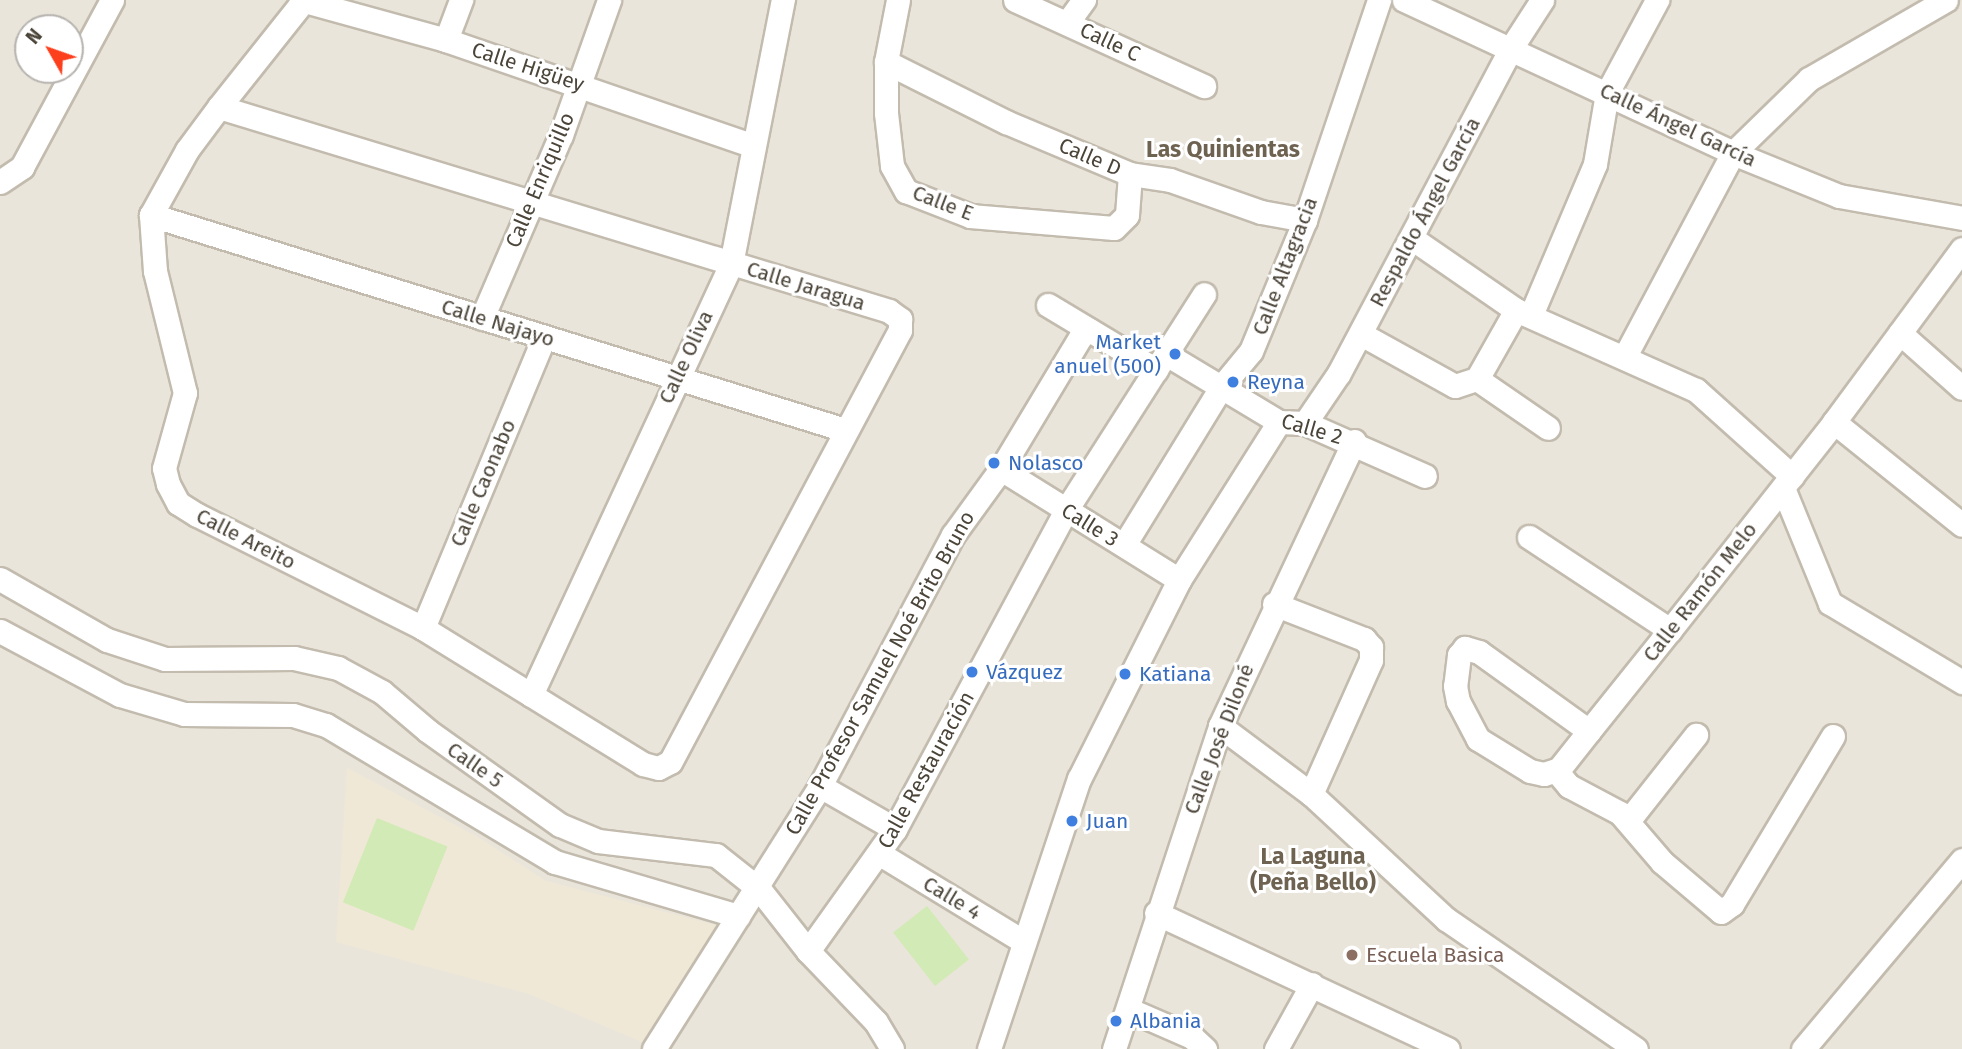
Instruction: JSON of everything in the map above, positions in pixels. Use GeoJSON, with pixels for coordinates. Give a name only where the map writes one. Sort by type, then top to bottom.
{"type":"FeatureCollection","features":[{"type":"Feature","properties":{"kind":"street"},"geometry":{"type":"LineString","coordinates":[[0,182],[22,167],[112,0]]}},
{"type":"Feature","properties":{"kind":"street"},"geometry":{"type":"LineString","coordinates":[[151,215],[187,150],[303,0]]}},
{"type":"Feature","properties":{"kind":"street","name":"Calle Higüey"},"geometry":{"type":"LineString","coordinates":[[303,0],[446,40],[581,84],[751,145]]}},
{"type":"Feature","properties":{"kind":"street"},"geometry":{"type":"LineString","coordinates":[[446,40],[461,0]]}},
{"type":"Feature","properties":{"kind":"street","name":"Calle Enriquillo"},"geometry":{"type":"LineString","coordinates":[[482,318],[581,84],[608,0]]}},
{"type":"Feature","properties":{"kind":"street","name":"Calle Oliva"},"geometry":{"type":"LineString","coordinates":[[531,695],[731,264],[751,145],[783,0]]}},
{"type":"Feature","properties":{"kind":"street","name":"Calle E"},"geometry":{"type":"LineString","coordinates":[[898,0],[886,62],[892,166],[906,191],[970,216],[1114,228],[1128,215],[1130,174]]}},
{"type":"Feature","properties":{"kind":"street","name":"Calle C"},"geometry":{"type":"LineString","coordinates":[[1016,0],[1204,86]]}},
{"type":"Feature","properties":{"kind":"street"},"geometry":{"type":"LineString","coordinates":[[1067,23],[1084,0]]}},
{"type":"Feature","properties":{"kind":"street","name":"Calle Altagracia"},"geometry":{"type":"LineString","coordinates":[[1124,545],[1222,386],[1251,351],[1305,220],[1379,0]]}},
{"type":"Feature","properties":{"kind":"street","name":"Calle Ángel García"},"geometry":{"type":"LineString","coordinates":[[1404,0],[1733,153],[1839,196],[1962,218]]}},
{"type":"Feature","properties":{"kind":"street","name":"Respaldo Ángel García"},"geometry":{"type":"LineString","coordinates":[[1305,423],[1361,334],[1511,48],[1542,0]]}},
{"type":"Feature","properties":{"kind":"street"},"geometry":{"type":"LineString","coordinates":[[1361,334],[1455,386],[1477,379],[1523,312],[1595,164],[1607,93],[1657,0]]}},
{"type":"Feature","properties":{"kind":"street"},"geometry":{"type":"LineString","coordinates":[[1625,356],[1733,153],[1809,79],[1946,0]]}},
{"type":"Feature","properties":{"kind":"street","name":"Calle D"},"geometry":{"type":"LineString","coordinates":[[886,62],[1006,122],[1130,174],[1170,180],[1261,212],[1305,220]]}},
{"type":"Feature","properties":{"kind":"street","name":"Calle Jaragua"},"geometry":{"type":"LineString","coordinates":[[219,107],[900,318],[900,330],[670,762],[658,768]]}},
{"type":"Feature","properties":{"kind":"street","name":"Calle Najayo"},"geometry":{"type":"LineString","coordinates":[[151,215],[845,430]]}},
{"type":"Feature","properties":{"kind":"street","name":"Calle Areito"},"geometry":{"type":"LineString","coordinates":[[151,215],[155,271],[185,393],[164,468],[178,503],[423,628],[531,695],[658,768]]}},
{"type":"Feature","properties":{"kind":"street"},"geometry":{"type":"LineString","coordinates":[[1413,239],[1523,312],[1696,390],[1788,482],[1830,603],[1962,682]]}},
{"type":"Feature","properties":{"kind":"street","name":"Calle Ramón Melo"},"geometry":{"type":"LineString","coordinates":[[1559,769],[1788,482],[1962,249]]}},
{"type":"Feature","properties":{"kind":"street","name":"Calle Restauración"},"geometry":{"type":"LineString","coordinates":[[808,951],[880,854],[1066,510],[1204,293]]}},
{"type":"Feature","properties":{"kind":"street","name":"Calle 2"},"geometry":{"type":"LineString","coordinates":[[1048,305],[1089,330],[1222,386],[1279,422],[1305,423],[1354,441],[1425,476]]}},
{"type":"Feature","properties":{"kind":"street","name":"Calle Profesor Samuel Noé Brito Bruno"},"geometry":{"type":"LineString","coordinates":[[654,1049],[820,786],[953,536],[1001,469],[1081,336],[1089,330]]}},
{"type":"Feature","properties":{"kind":"street"},"geometry":{"type":"LineString","coordinates":[[1900,333],[1962,388]]}},
{"type":"Feature","properties":{"kind":"street","name":"Calle Caonabo"},"geometry":{"type":"LineString","coordinates":[[423,628],[544,337]]}},
{"type":"Feature","properties":{"kind":"street"},"geometry":{"type":"LineString","coordinates":[[1477,379],[1548,428]]}},
{"type":"Feature","properties":{"kind":"street"},"geometry":{"type":"LineString","coordinates":[[989,1049],[1079,779],[1179,580],[1279,422]]}},
{"type":"Feature","properties":{"kind":"street"},"geometry":{"type":"LineString","coordinates":[[1834,422],[1962,525]]}},
{"type":"Feature","properties":{"kind":"street","name":"Calle José Diloné"},"geometry":{"type":"LineString","coordinates":[[1114,1049],[1130,1010],[1156,913],[1220,726],[1274,604],[1354,441]]}},
{"type":"Feature","properties":{"kind":"street","name":"Calle 3"},"geometry":{"type":"LineString","coordinates":[[1001,469],[1179,580]]}},
{"type":"Feature","properties":{"kind":"street"},"geometry":{"type":"LineString","coordinates":[[1529,537],[1670,630]]}},
{"type":"Feature","properties":{"kind":"street","name":"Calle 5"},"geometry":{"type":"LineString","coordinates":[[0,579],[107,640],[164,659],[295,658],[338,668],[382,692],[428,731],[560,825],[598,841],[716,855],[756,887],[808,951],[876,1022],[892,1049]]}},
{"type":"Feature","properties":{"kind":"street"},"geometry":{"type":"LineString","coordinates":[[1274,604],[1364,639],[1371,646],[1371,660],[1311,794]]}},
{"type":"Feature","properties":{"kind":"street"},"geometry":{"type":"LineString","coordinates":[[0,631],[120,695],[184,714],[292,715],[326,726],[555,862],[738,916]]}},
{"type":"Feature","properties":{"kind":"street"},"geometry":{"type":"LineString","coordinates":[[1589,731],[1479,652],[1465,648],[1459,655],[1455,686],[1465,721],[1494,752],[1530,771],[1545,774],[1559,769],[1569,786],[1609,803],[1675,875],[1716,909],[1727,910],[1833,736]]}},
{"type":"Feature","properties":{"kind":"street"},"geometry":{"type":"LineString","coordinates":[[1220,726],[1311,794],[1446,919],[1625,1046]]}},
{"type":"Feature","properties":{"kind":"street"},"geometry":{"type":"LineString","coordinates":[[1628,821],[1696,735]]}},
{"type":"Feature","properties":{"kind":"street"},"geometry":{"type":"LineString","coordinates":[[820,786],[895,829]]}},
{"type":"Feature","properties":{"kind":"street","name":"Calle 4"},"geometry":{"type":"LineString","coordinates":[[880,854],[1024,942]]}},
{"type":"Feature","properties":{"kind":"street"},"geometry":{"type":"LineString","coordinates":[[1803,1049],[1962,860]]}},
{"type":"Feature","properties":{"kind":"street"},"geometry":{"type":"LineString","coordinates":[[1156,913],[1448,1049]]}},
{"type":"Feature","properties":{"kind":"street"},"geometry":{"type":"LineString","coordinates":[[1276,1049],[1312,984]]}},
{"type":"Feature","properties":{"kind":"street"},"geometry":{"type":"LineString","coordinates":[[1130,1010],[1192,1037],[1205,1049]]}},
{"type":"Feature","properties":{"kind":"shaded area"},"geometry":{"type":"Polygon","coordinates":[[[0,0],[1962,0],[1962,1049],[0,1049],[0,0]]]}},
{"type":"Feature","properties":{"kind":"shaded area"},"geometry":{"type":"Polygon","coordinates":[[[347,768],[478,837],[546,881],[723,927],[642,1042],[529,994],[336,942],[347,768]]]}},
{"type":"Feature","properties":{"kind":"green space"},"geometry":{"type":"Polygon","coordinates":[[[377,818],[447,846],[413,931],[343,902],[377,818]]]}},
{"type":"Feature","properties":{"kind":"green space"},"geometry":{"type":"Polygon","coordinates":[[[927,906],[969,960],[935,986],[893,932],[927,906]]]}},
{"type":"Feature","properties":{"kind":"place","name":"Market anuel (500)"},"geometry":{"type":"Point","coordinates":[1175,354]}},
{"type":"Feature","properties":{"kind":"place","name":"Reyna"},"geometry":{"type":"Point","coordinates":[1233,382]}},
{"type":"Feature","properties":{"kind":"place","name":"Nolasco"},"geometry":{"type":"Point","coordinates":[994,463]}},
{"type":"Feature","properties":{"kind":"place","name":"Vázquez"},"geometry":{"type":"Point","coordinates":[972,672]}},
{"type":"Feature","properties":{"kind":"place","name":"Katiana"},"geometry":{"type":"Point","coordinates":[1125,674]}},
{"type":"Feature","properties":{"kind":"place","name":"Juan"},"geometry":{"type":"Point","coordinates":[1072,821]}},
{"type":"Feature","properties":{"kind":"place","name":"Escuela Basica"},"geometry":{"type":"Point","coordinates":[1352,955]}},
{"type":"Feature","properties":{"kind":"place","name":"Albania"},"geometry":{"type":"Point","coordinates":[1116,1021]}},
{"type":"Feature","properties":{"kind":"district","name":"Las Quinientas"},"geometry":{"type":"Point","coordinates":[1223,149]}},
{"type":"Feature","properties":{"kind":"district","name":"La Laguna (Peña Bello)"},"geometry":{"type":"Point","coordinates":[1313,869]}}]}
